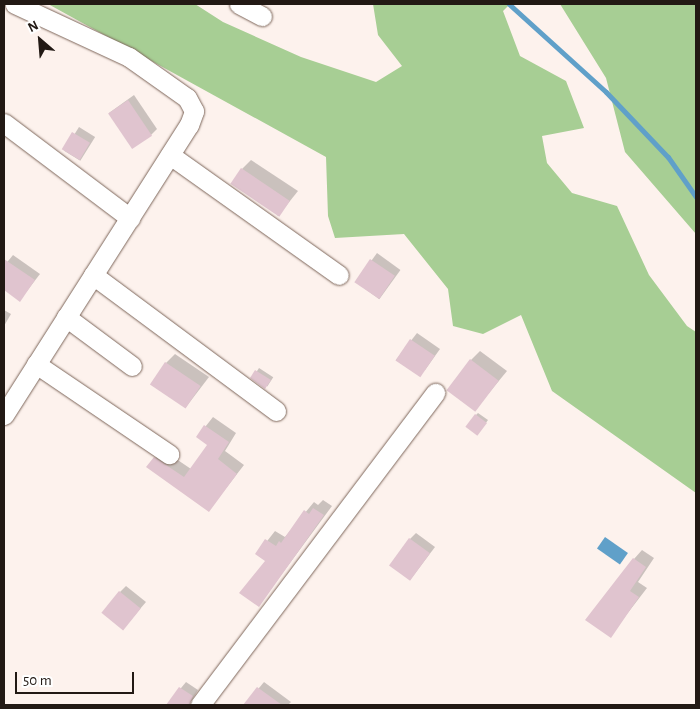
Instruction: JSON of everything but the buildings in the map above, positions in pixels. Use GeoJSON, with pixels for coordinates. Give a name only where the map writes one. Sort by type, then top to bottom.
{"type":"FeatureCollection","features":[{"type":"Feature","properties":{"kind":"street"},"geometry":{"type":"LineString","coordinates":[[4,415],[192,120],[194,111],[190,100],[129,57],[15,4]]}},
{"type":"Feature","properties":{"kind":"street"},"geometry":{"type":"LineString","coordinates":[[239,4],[262,16]]}},
{"type":"Feature","properties":{"kind":"street"},"geometry":{"type":"LineString","coordinates":[[4,123],[130,218]]}},
{"type":"Feature","properties":{"kind":"street"},"geometry":{"type":"LineString","coordinates":[[170,155],[339,275]]}},
{"type":"Feature","properties":{"kind":"street"},"geometry":{"type":"LineString","coordinates":[[93,275],[276,411]]}},
{"type":"Feature","properties":{"kind":"street"},"geometry":{"type":"LineString","coordinates":[[66,317],[132,366]]}},
{"type":"Feature","properties":{"kind":"street"},"geometry":{"type":"LineString","coordinates":[[36,364],[169,454]]}},
{"type":"Feature","properties":{"kind":"street"},"geometry":{"type":"LineString","coordinates":[[200,705],[435,393]]}},
{"type":"Feature","properties":{"kind":"green space"},"geometry":{"type":"Polygon","coordinates":[[[48,4],[195,4],[223,22],[301,57],[376,82],[402,66],[378,35],[373,4],[510,4],[503,11],[520,56],[566,81],[584,128],[542,136],[547,163],[572,193],[617,206],[649,275],[687,326],[696,332],[696,493],[552,391],[521,315],[483,334],[453,326],[448,289],[404,234],[335,238],[328,216],[326,157],[48,4]]]}},
{"type":"Feature","properties":{"kind":"green space"},"geometry":{"type":"Polygon","coordinates":[[[560,4],[696,4],[696,234],[625,152],[606,78],[560,4]]]}},
{"type":"Feature","properties":{"kind":"water"},"geometry":{"type":"Polygon","coordinates":[[[605,537],[628,553],[620,565],[597,548],[605,537]]]}},
{"type":"Feature","properties":{"kind":"waterway"},"geometry":{"type":"LineString","coordinates":[[509,4],[606,92],[668,157],[696,197]]}}]}
